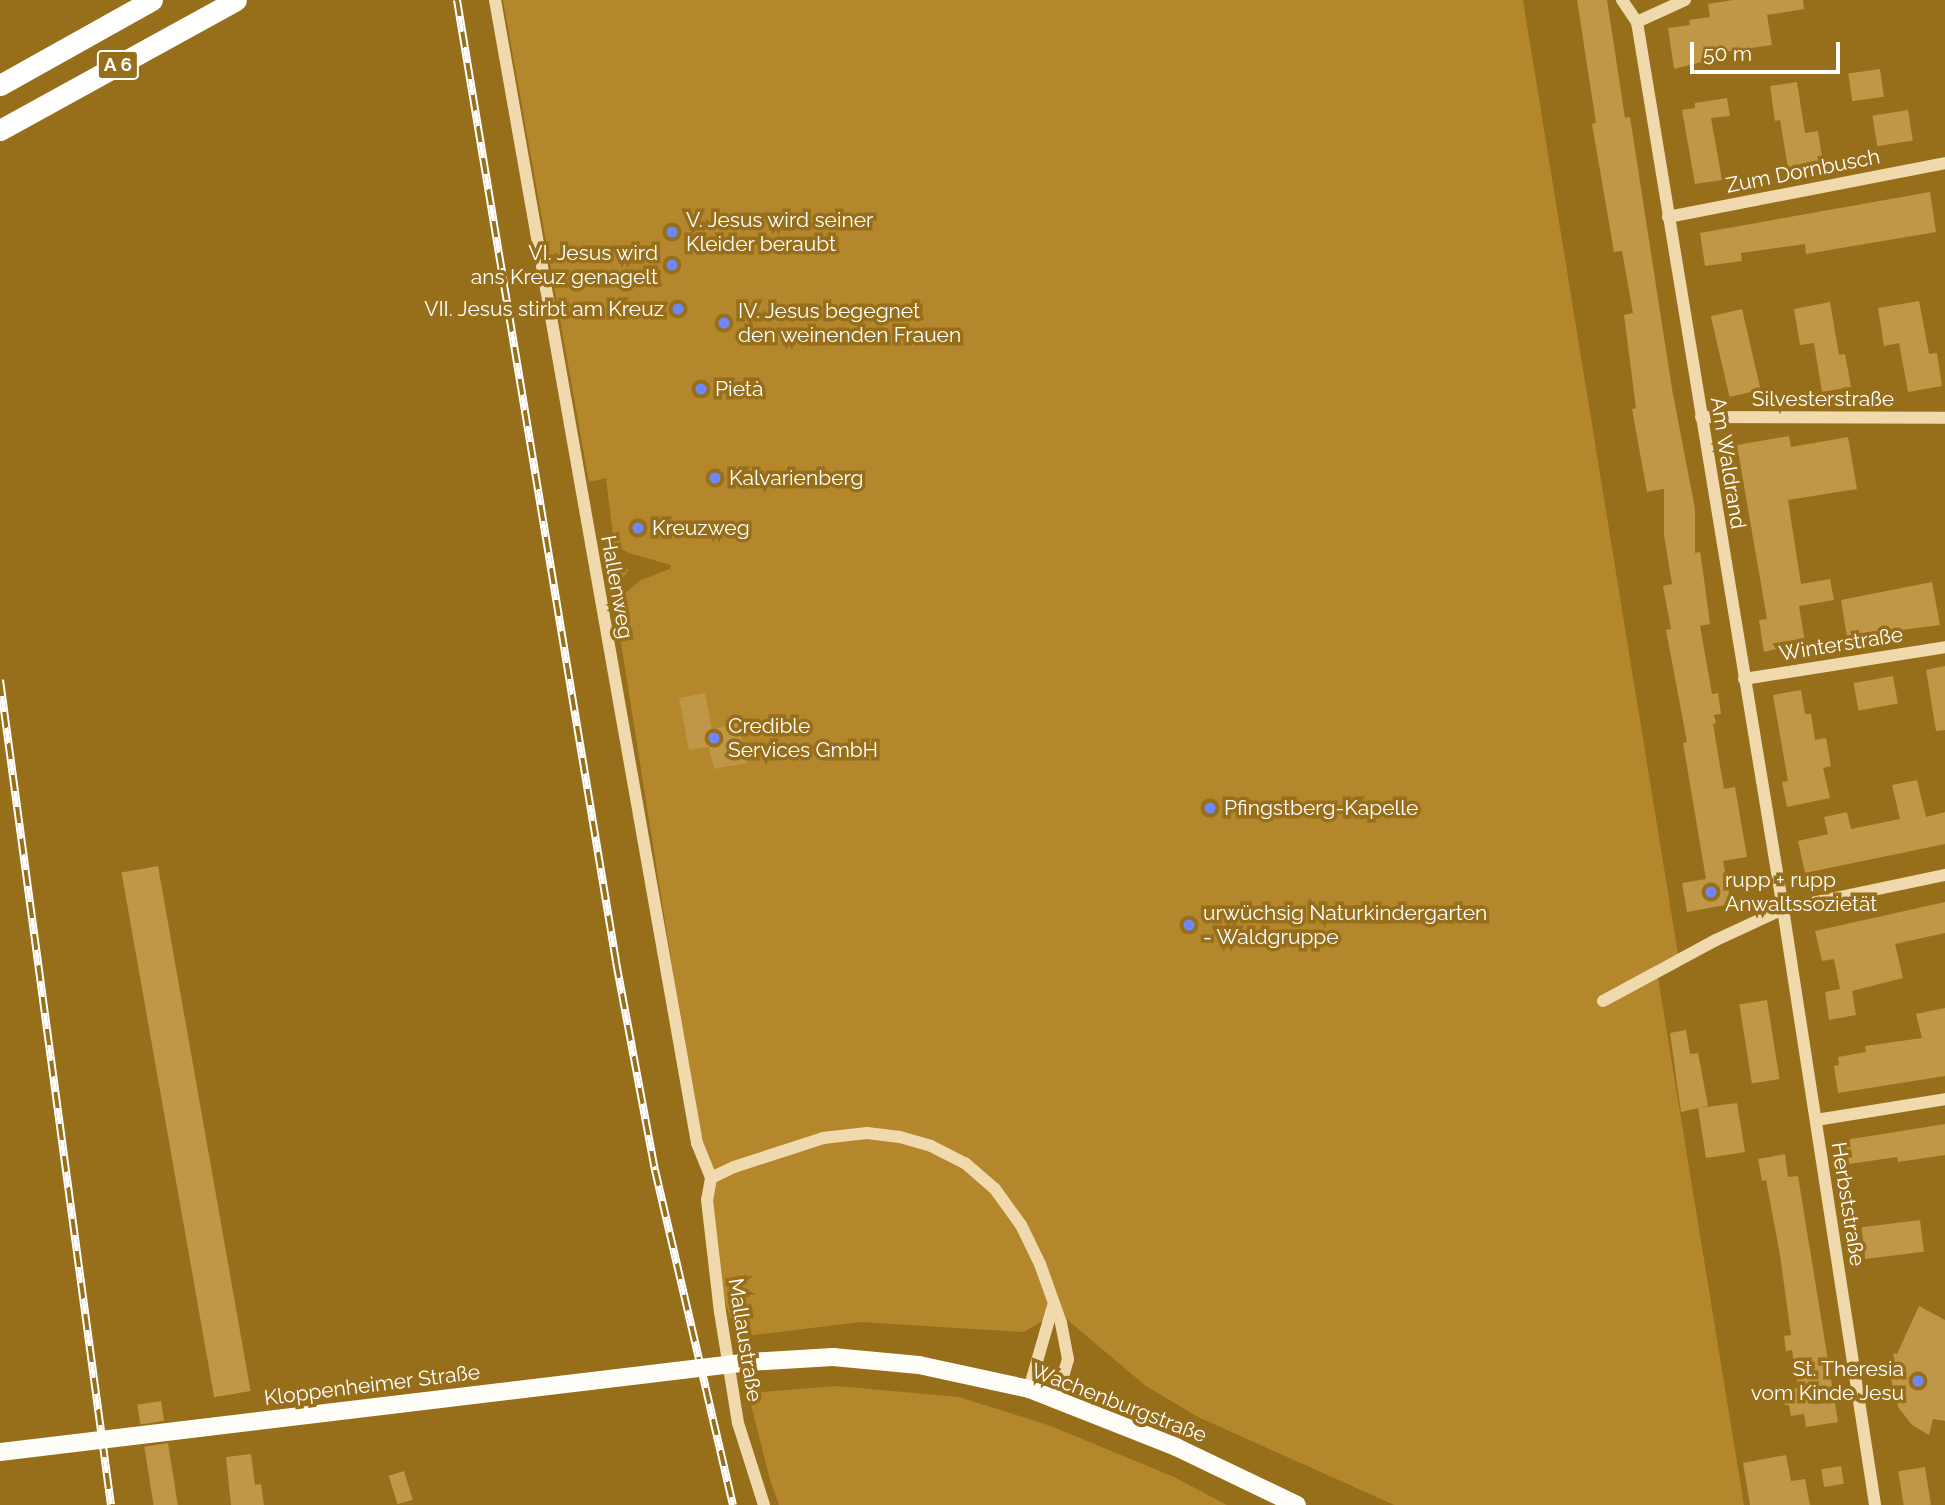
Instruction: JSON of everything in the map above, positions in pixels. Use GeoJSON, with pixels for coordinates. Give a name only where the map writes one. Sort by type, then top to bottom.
{"type":"FeatureCollection","features":[{"type":"Feature","properties":{"kind":"highway","name":"A 6"},"geometry":{"type":"LineString","coordinates":[[0,85],[152,0]]}},
{"type":"Feature","properties":{"kind":"highway","name":"A 6"},"geometry":{"type":"LineString","coordinates":[[0,130],[236,0]]}},
{"type":"Feature","properties":{"kind":"main road","name":"Wachenburgstraße"},"geometry":{"type":"LineString","coordinates":[[749,1362],[833,1357],[906,1364],[1029,1389],[1176,1447],[1297,1505]]}},
{"type":"Feature","properties":{"kind":"main road","name":"Kloppenheimer Straße"},"geometry":{"type":"LineString","coordinates":[[0,1452],[749,1362]]}},
{"type":"Feature","properties":{"kind":"street","name":"Hallenweg"},"geometry":{"type":"LineString","coordinates":[[495,0],[697,1143],[711,1178]]}},
{"type":"Feature","properties":{"kind":"street","name":"Am Waldrand"},"geometry":{"type":"LineString","coordinates":[[1622,0],[1637,22],[1783,909]]}},
{"type":"Feature","properties":{"kind":"street"},"geometry":{"type":"LineString","coordinates":[[1637,22],[1685,0]]}},
{"type":"Feature","properties":{"kind":"street","name":"Zum Dornbusch"},"geometry":{"type":"LineString","coordinates":[[1668,217],[1945,163]]}},
{"type":"Feature","properties":{"kind":"street","name":"Silvesterstraße"},"geometry":{"type":"LineString","coordinates":[[1702,417],[1945,418]]}},
{"type":"Feature","properties":{"kind":"street","name":"Winterstraße"},"geometry":{"type":"LineString","coordinates":[[1744,679],[1945,647]]}},
{"type":"Feature","properties":{"kind":"street"},"geometry":{"type":"LineString","coordinates":[[1603,1001],[1716,940],[1783,909],[1945,875]]}},
{"type":"Feature","properties":{"kind":"street","name":"Herbststraße"},"geometry":{"type":"LineString","coordinates":[[1783,909],[1875,1505]]}},
{"type":"Feature","properties":{"kind":"street"},"geometry":{"type":"LineString","coordinates":[[1816,1120],[1945,1099]]}},
{"type":"Feature","properties":{"kind":"street"},"geometry":{"type":"LineString","coordinates":[[711,1178],[734,1167],[823,1138],[867,1133],[900,1137],[931,1146],[965,1164],[995,1189],[1021,1225],[1040,1264],[1061,1323],[1068,1359],[1057,1398]]}},
{"type":"Feature","properties":{"kind":"street","name":"Mallaustraße"},"geometry":{"type":"LineString","coordinates":[[711,1178],[707,1200],[720,1312],[738,1423],[764,1505]]}},
{"type":"Feature","properties":{"kind":"street"},"geometry":{"type":"LineString","coordinates":[[1029,1389],[1053,1306]]}},
{"type":"Feature","properties":{"kind":"shaded area"},"geometry":{"type":"Polygon","coordinates":[[[503,0],[1523,0],[1678,954],[1656,965],[1744,1505],[1394,1505],[1198,1417],[1146,1386],[1058,1312],[1024,1332],[861,1322],[737,1337],[725,1301],[616,611],[624,594],[641,580],[670,569],[671,565],[629,553],[614,544],[606,478],[589,482],[503,0]]]}},
{"type":"Feature","properties":{"kind":"shaded area"},"geometry":{"type":"Polygon","coordinates":[[[606,561],[629,570],[611,592],[606,561]]]}},
{"type":"Feature","properties":{"kind":"shaded area"},"geometry":{"type":"Polygon","coordinates":[[[836,1386],[959,1397],[1051,1426],[1174,1477],[1227,1505],[779,1505],[748,1393],[836,1386]]]}},
{"type":"Feature","properties":{"kind":"building"},"geometry":{"type":"Polygon","coordinates":[[[1577,0],[1607,0],[1625,118],[1630,117],[1672,389],[1695,509],[1695,553],[1700,552],[1710,624],[1700,626],[1712,694],[1718,693],[1721,714],[1714,715],[1716,723],[1713,724],[1724,789],[1735,787],[1747,857],[1723,861],[1731,904],[1687,912],[1682,883],[1706,879],[1683,743],[1687,742],[1666,630],[1671,629],[1663,586],[1672,584],[1664,535],[1664,489],[1647,492],[1632,409],[1636,408],[1624,315],[1633,313],[1622,251],[1614,252],[1592,124],[1596,123],[1577,0]]]}},
{"type":"Feature","properties":{"kind":"building"},"geometry":{"type":"Polygon","coordinates":[[[1733,0],[1803,0],[1804,9],[1767,15],[1772,45],[1716,53],[1717,58],[1674,69],[1668,28],[1690,25],[1689,20],[1710,17],[1708,4],[1733,0]]]}},
{"type":"Feature","properties":{"kind":"building"},"geometry":{"type":"Polygon","coordinates":[[[1880,69],[1884,97],[1852,101],[1848,73],[1880,69]]]}},
{"type":"Feature","properties":{"kind":"building"},"geometry":{"type":"Polygon","coordinates":[[[1797,82],[1805,133],[1818,131],[1823,163],[1788,168],[1780,120],[1775,121],[1770,86],[1797,82]]]}},
{"type":"Feature","properties":{"kind":"building"},"geometry":{"type":"Polygon","coordinates":[[[1727,98],[1730,116],[1711,118],[1722,180],[1695,184],[1682,110],[1695,108],[1695,103],[1727,98]]]}},
{"type":"Feature","properties":{"kind":"building"},"geometry":{"type":"Polygon","coordinates":[[[1908,110],[1913,141],[1877,146],[1872,116],[1908,110]]]}},
{"type":"Feature","properties":{"kind":"building"},"geometry":{"type":"Polygon","coordinates":[[[1930,192],[1936,232],[1806,254],[1805,244],[1741,253],[1742,261],[1705,266],[1700,233],[1930,192]]]}},
{"type":"Feature","properties":{"kind":"building"},"geometry":{"type":"Polygon","coordinates":[[[1919,301],[1929,354],[1937,353],[1942,386],[1908,392],[1899,343],[1884,346],[1878,308],[1919,301]]]}},
{"type":"Feature","properties":{"kind":"building"},"geometry":{"type":"Polygon","coordinates":[[[1830,302],[1839,355],[1845,354],[1851,387],[1822,392],[1814,343],[1800,345],[1794,309],[1830,302]]]}},
{"type":"Feature","properties":{"kind":"building"},"geometry":{"type":"Polygon","coordinates":[[[1742,309],[1761,390],[1729,397],[1711,316],[1742,309]]]}},
{"type":"Feature","properties":{"kind":"building"},"geometry":{"type":"Polygon","coordinates":[[[1789,436],[1791,447],[1848,437],[1857,489],[1788,500],[1801,584],[1830,579],[1834,600],[1799,606],[1805,642],[1764,652],[1759,620],[1767,619],[1737,445],[1789,436]]]}},
{"type":"Feature","properties":{"kind":"building"},"geometry":{"type":"Polygon","coordinates":[[[1932,582],[1940,625],[1847,637],[1841,600],[1932,582]]]}},
{"type":"Feature","properties":{"kind":"building"},"geometry":{"type":"Polygon","coordinates":[[[1945,666],[1945,730],[1936,731],[1926,670],[1945,666]]]}},
{"type":"Feature","properties":{"kind":"building"},"geometry":{"type":"Polygon","coordinates":[[[1893,676],[1898,704],[1858,711],[1854,683],[1893,676]]]}},
{"type":"Feature","properties":{"kind":"building"},"geometry":{"type":"Polygon","coordinates":[[[1801,690],[1805,714],[1811,714],[1815,740],[1826,738],[1831,766],[1823,768],[1830,798],[1787,807],[1782,782],[1788,781],[1773,695],[1801,690]]]}},
{"type":"Feature","properties":{"kind":"building","name":"Credible Services GmbH"},"geometry":{"type":"Polygon","coordinates":[[[705,693],[712,729],[739,723],[747,763],[714,769],[709,747],[689,750],[679,698],[705,693]]]}},
{"type":"Feature","properties":{"kind":"building"},"geometry":{"type":"Polygon","coordinates":[[[1917,780],[1926,817],[1945,812],[1945,844],[1805,873],[1798,841],[1828,834],[1824,817],[1847,812],[1851,829],[1900,819],[1892,785],[1917,780]]]}},
{"type":"Feature","properties":{"kind":"building"},"geometry":{"type":"Polygon","coordinates":[[[158,866],[251,1391],[214,1397],[122,872],[158,866]]]}},
{"type":"Feature","properties":{"kind":"building"},"geometry":{"type":"Polygon","coordinates":[[[1945,902],[1945,933],[1895,944],[1903,978],[1852,991],[1856,1015],[1829,1020],[1825,992],[1840,989],[1834,959],[1822,961],[1815,931],[1945,902]]]}},
{"type":"Feature","properties":{"kind":"building"},"geometry":{"type":"Polygon","coordinates":[[[1767,1000],[1780,1079],[1752,1083],[1739,1004],[1767,1000]]]}},
{"type":"Feature","properties":{"kind":"building"},"geometry":{"type":"Polygon","coordinates":[[[1945,1008],[1945,1076],[1838,1093],[1834,1066],[1839,1065],[1838,1057],[1866,1052],[1865,1046],[1922,1038],[1916,1014],[1945,1008]]]}},
{"type":"Feature","properties":{"kind":"building"},"geometry":{"type":"Polygon","coordinates":[[[1686,1030],[1690,1054],[1698,1053],[1708,1106],[1681,1112],[1670,1033],[1686,1030]]]}},
{"type":"Feature","properties":{"kind":"building"},"geometry":{"type":"Polygon","coordinates":[[[1737,1103],[1745,1152],[1706,1158],[1698,1108],[1737,1103]]]}},
{"type":"Feature","properties":{"kind":"building"},"geometry":{"type":"Polygon","coordinates":[[[1945,1124],[1945,1155],[1898,1162],[1897,1157],[1849,1164],[1845,1140],[1945,1124]]]}},
{"type":"Feature","properties":{"kind":"building"},"geometry":{"type":"Polygon","coordinates":[[[1785,1154],[1788,1177],[1798,1176],[1838,1422],[1806,1427],[1804,1414],[1791,1416],[1782,1390],[1798,1388],[1792,1350],[1786,1351],[1784,1336],[1791,1335],[1780,1255],[1766,1180],[1762,1181],[1758,1159],[1785,1154]]]}},
{"type":"Feature","properties":{"kind":"building"},"geometry":{"type":"Polygon","coordinates":[[[1920,1220],[1924,1252],[1865,1259],[1861,1227],[1920,1220]]]}},
{"type":"Feature","properties":{"kind":"building","name":"St. Theresia vom Kinde Jesu"},"geometry":{"type":"Polygon","coordinates":[[[1919,1306],[1945,1320],[1945,1421],[1933,1419],[1929,1435],[1912,1425],[1898,1407],[1890,1375],[1894,1353],[1897,1354],[1919,1306]]]}},
{"type":"Feature","properties":{"kind":"building"},"geometry":{"type":"Polygon","coordinates":[[[161,1401],[164,1421],[140,1425],[137,1405],[161,1401]]]}},
{"type":"Feature","properties":{"kind":"building"},"geometry":{"type":"Polygon","coordinates":[[[168,1443],[178,1505],[154,1505],[144,1447],[168,1443]]]}},
{"type":"Feature","properties":{"kind":"building"},"geometry":{"type":"Polygon","coordinates":[[[251,1454],[255,1485],[261,1484],[264,1505],[231,1505],[226,1457],[251,1454]]]}},
{"type":"Feature","properties":{"kind":"building"},"geometry":{"type":"Polygon","coordinates":[[[1786,1455],[1791,1481],[1805,1479],[1810,1505],[1750,1505],[1743,1463],[1786,1455]]]}},
{"type":"Feature","properties":{"kind":"building"},"geometry":{"type":"Polygon","coordinates":[[[1841,1466],[1844,1484],[1824,1487],[1821,1469],[1841,1466]]]}},
{"type":"Feature","properties":{"kind":"building"},"geometry":{"type":"Polygon","coordinates":[[[1925,1467],[1931,1505],[1904,1505],[1898,1471],[1925,1467]]]}},
{"type":"Feature","properties":{"kind":"building"},"geometry":{"type":"Polygon","coordinates":[[[404,1471],[413,1500],[397,1504],[389,1476],[404,1471]]]}},
{"type":"Feature","properties":{"kind":"railway"},"geometry":{"type":"LineString","coordinates":[[457,0],[616,962],[655,1170],[733,1505]]}},
{"type":"Feature","properties":{"kind":"railway"},"geometry":{"type":"LineString","coordinates":[[0,680],[111,1505]]}},
{"type":"Feature","properties":{"kind":"place","name":"V. Jesus wird seiner Kleider beraubt"},"geometry":{"type":"Point","coordinates":[672,232]}},
{"type":"Feature","properties":{"kind":"place","name":"VI. Jesus wird ans Kreuz genagelt"},"geometry":{"type":"Point","coordinates":[672,265]}},
{"type":"Feature","properties":{"kind":"place","name":"VII. Jesus stirbt am Kreuz"},"geometry":{"type":"Point","coordinates":[678,309]}},
{"type":"Feature","properties":{"kind":"place","name":"IV. Jesus begegnet den weinenden Frauen"},"geometry":{"type":"Point","coordinates":[724,323]}},
{"type":"Feature","properties":{"kind":"place","name":"Pietà"},"geometry":{"type":"Point","coordinates":[701,389]}},
{"type":"Feature","properties":{"kind":"place","name":"Kalvarienberg"},"geometry":{"type":"Point","coordinates":[715,478]}},
{"type":"Feature","properties":{"kind":"place","name":"Kreuzweg"},"geometry":{"type":"Point","coordinates":[638,528]}},
{"type":"Feature","properties":{"kind":"place","name":"Credible Services GmbH"},"geometry":{"type":"Point","coordinates":[714,738]}},
{"type":"Feature","properties":{"kind":"place","name":"Pfingstberg-Kapelle"},"geometry":{"type":"Point","coordinates":[1210,808]}},
{"type":"Feature","properties":{"kind":"place","name":"rupp + rupp Anwaltssozietät"},"geometry":{"type":"Point","coordinates":[1711,892]}},
{"type":"Feature","properties":{"kind":"place","name":"urwüchsig Naturkindergarten - Waldgruppe"},"geometry":{"type":"Point","coordinates":[1189,925]}},
{"type":"Feature","properties":{"kind":"place","name":"St. Theresia vom Kinde Jesu"},"geometry":{"type":"Point","coordinates":[1918,1381]}}]}
